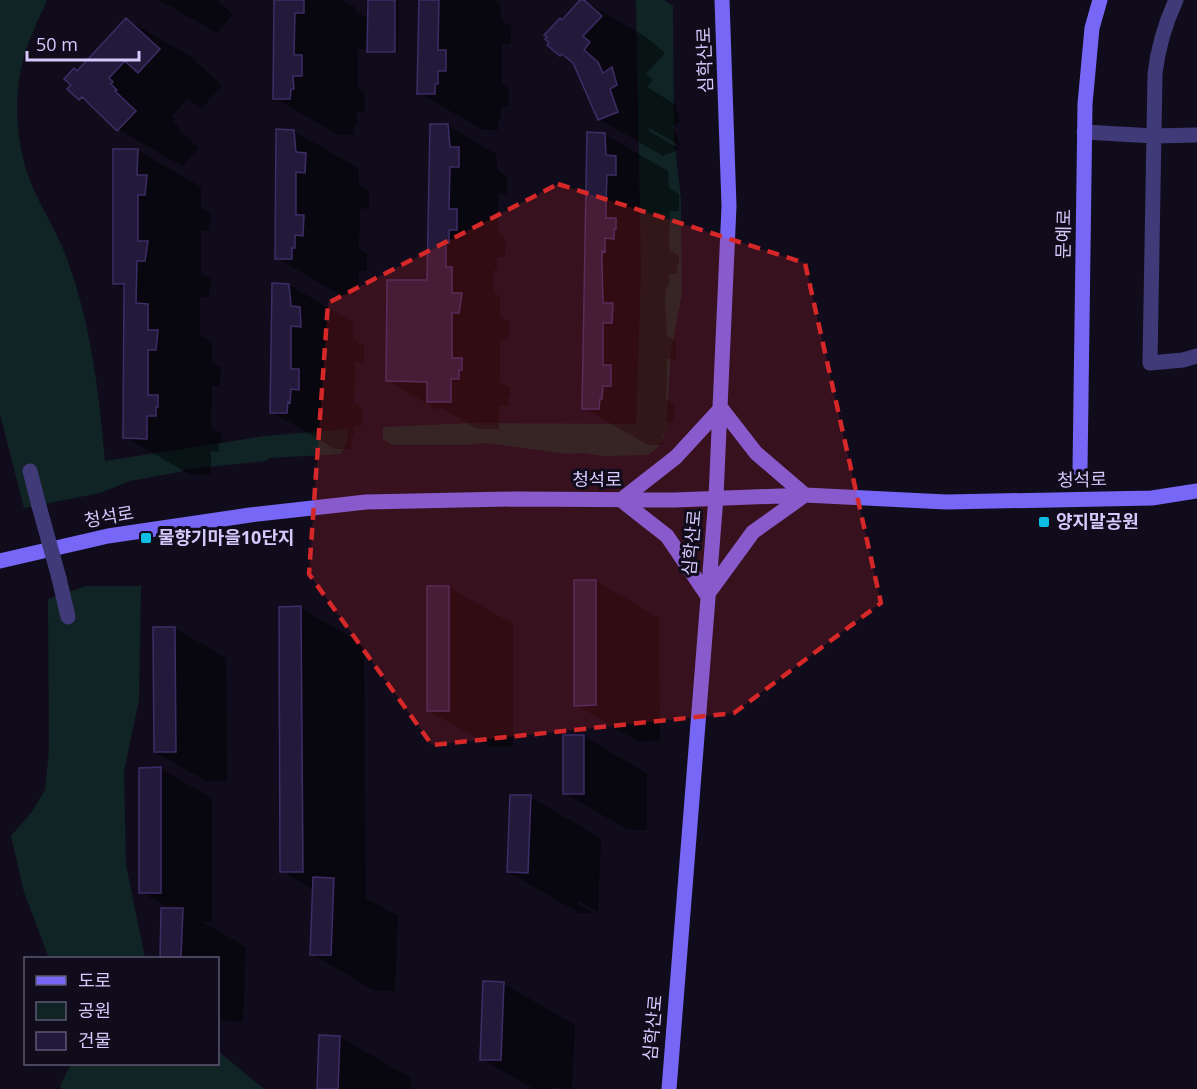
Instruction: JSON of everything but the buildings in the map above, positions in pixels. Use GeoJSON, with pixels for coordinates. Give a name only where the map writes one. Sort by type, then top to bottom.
{"type":"FeatureCollection","features":[{"type":"Feature","properties":{"kind":"street","name":"심학산로"},"geometry":{"type":"LineString","coordinates":[[669,1089],[716,497],[729,206],[722,0]]}},
{"type":"Feature","properties":{"kind":"street","name":"문예로"},"geometry":{"type":"LineString","coordinates":[[1080,470],[1084,132],[1089,52],[1092,28],[1100,0]]}},
{"type":"Feature","properties":{"kind":"street"},"geometry":{"type":"LineString","coordinates":[[1176,0],[1164,26],[1155,74],[1150,363],[1183,360],[1197,356]]}},
{"type":"Feature","properties":{"kind":"street"},"geometry":{"type":"LineString","coordinates":[[1084,132],[1154,136],[1197,135]]}},
{"type":"Feature","properties":{"kind":"street"},"geometry":{"type":"LineString","coordinates":[[720,408],[756,453],[805,495],[753,532],[707,595],[667,536],[621,500],[676,457],[720,408]]}},
{"type":"Feature","properties":{"kind":"street"},"geometry":{"type":"LineString","coordinates":[[30,471],[68,617]]}},
{"type":"Feature","properties":{"kind":"street","name":"청석로"},"geometry":{"type":"LineString","coordinates":[[0,561],[108,536],[250,515],[366,502],[516,499],[675,500],[805,495],[946,502],[1152,498],[1197,491]]}},
{"type":"Feature","properties":{"kind":"highlighted area"},"geometry":{"type":"Polygon","coordinates":[[[558,184],[805,263],[881,603],[734,713],[432,745],[309,574],[328,303],[558,184]]]}},
{"type":"Feature","properties":{"kind":"green space"},"geometry":{"type":"Polygon","coordinates":[[[0,0],[47,0],[30,40],[19,77],[18,132],[27,172],[63,248],[82,308],[97,384],[105,461],[265,436],[348,429],[347,442],[341,454],[270,458],[266,461],[187,469],[130,481],[100,493],[24,508],[0,414],[0,0]]]}},
{"type":"Feature","properties":{"kind":"green space"},"geometry":{"type":"Polygon","coordinates":[[[636,0],[664,0],[673,6],[674,140],[681,199],[682,294],[671,351],[666,434],[659,446],[648,455],[567,454],[487,443],[392,445],[383,439],[383,427],[471,423],[636,424],[641,271],[636,0]]]}},
{"type":"Feature","properties":{"kind":"green space"},"geometry":{"type":"Polygon","coordinates":[[[86,586],[141,586],[139,700],[124,771],[126,865],[145,957],[49,957],[24,892],[11,836],[31,813],[45,790],[49,750],[48,599],[86,586]]]}},
{"type":"Feature","properties":{"kind":"green space"},"geometry":{"type":"Polygon","coordinates":[[[219,1052],[264,1089],[62,1089],[60,1086],[70,1065],[219,1065],[219,1052]]]}},
{"type":"Feature","properties":{"kind":"place","name":"양지말공원"},"geometry":{"type":"Point","coordinates":[1044,522]}},
{"type":"Feature","properties":{"kind":"place","name":"물향기마을10단지"},"geometry":{"type":"Point","coordinates":[146,538]}}]}
